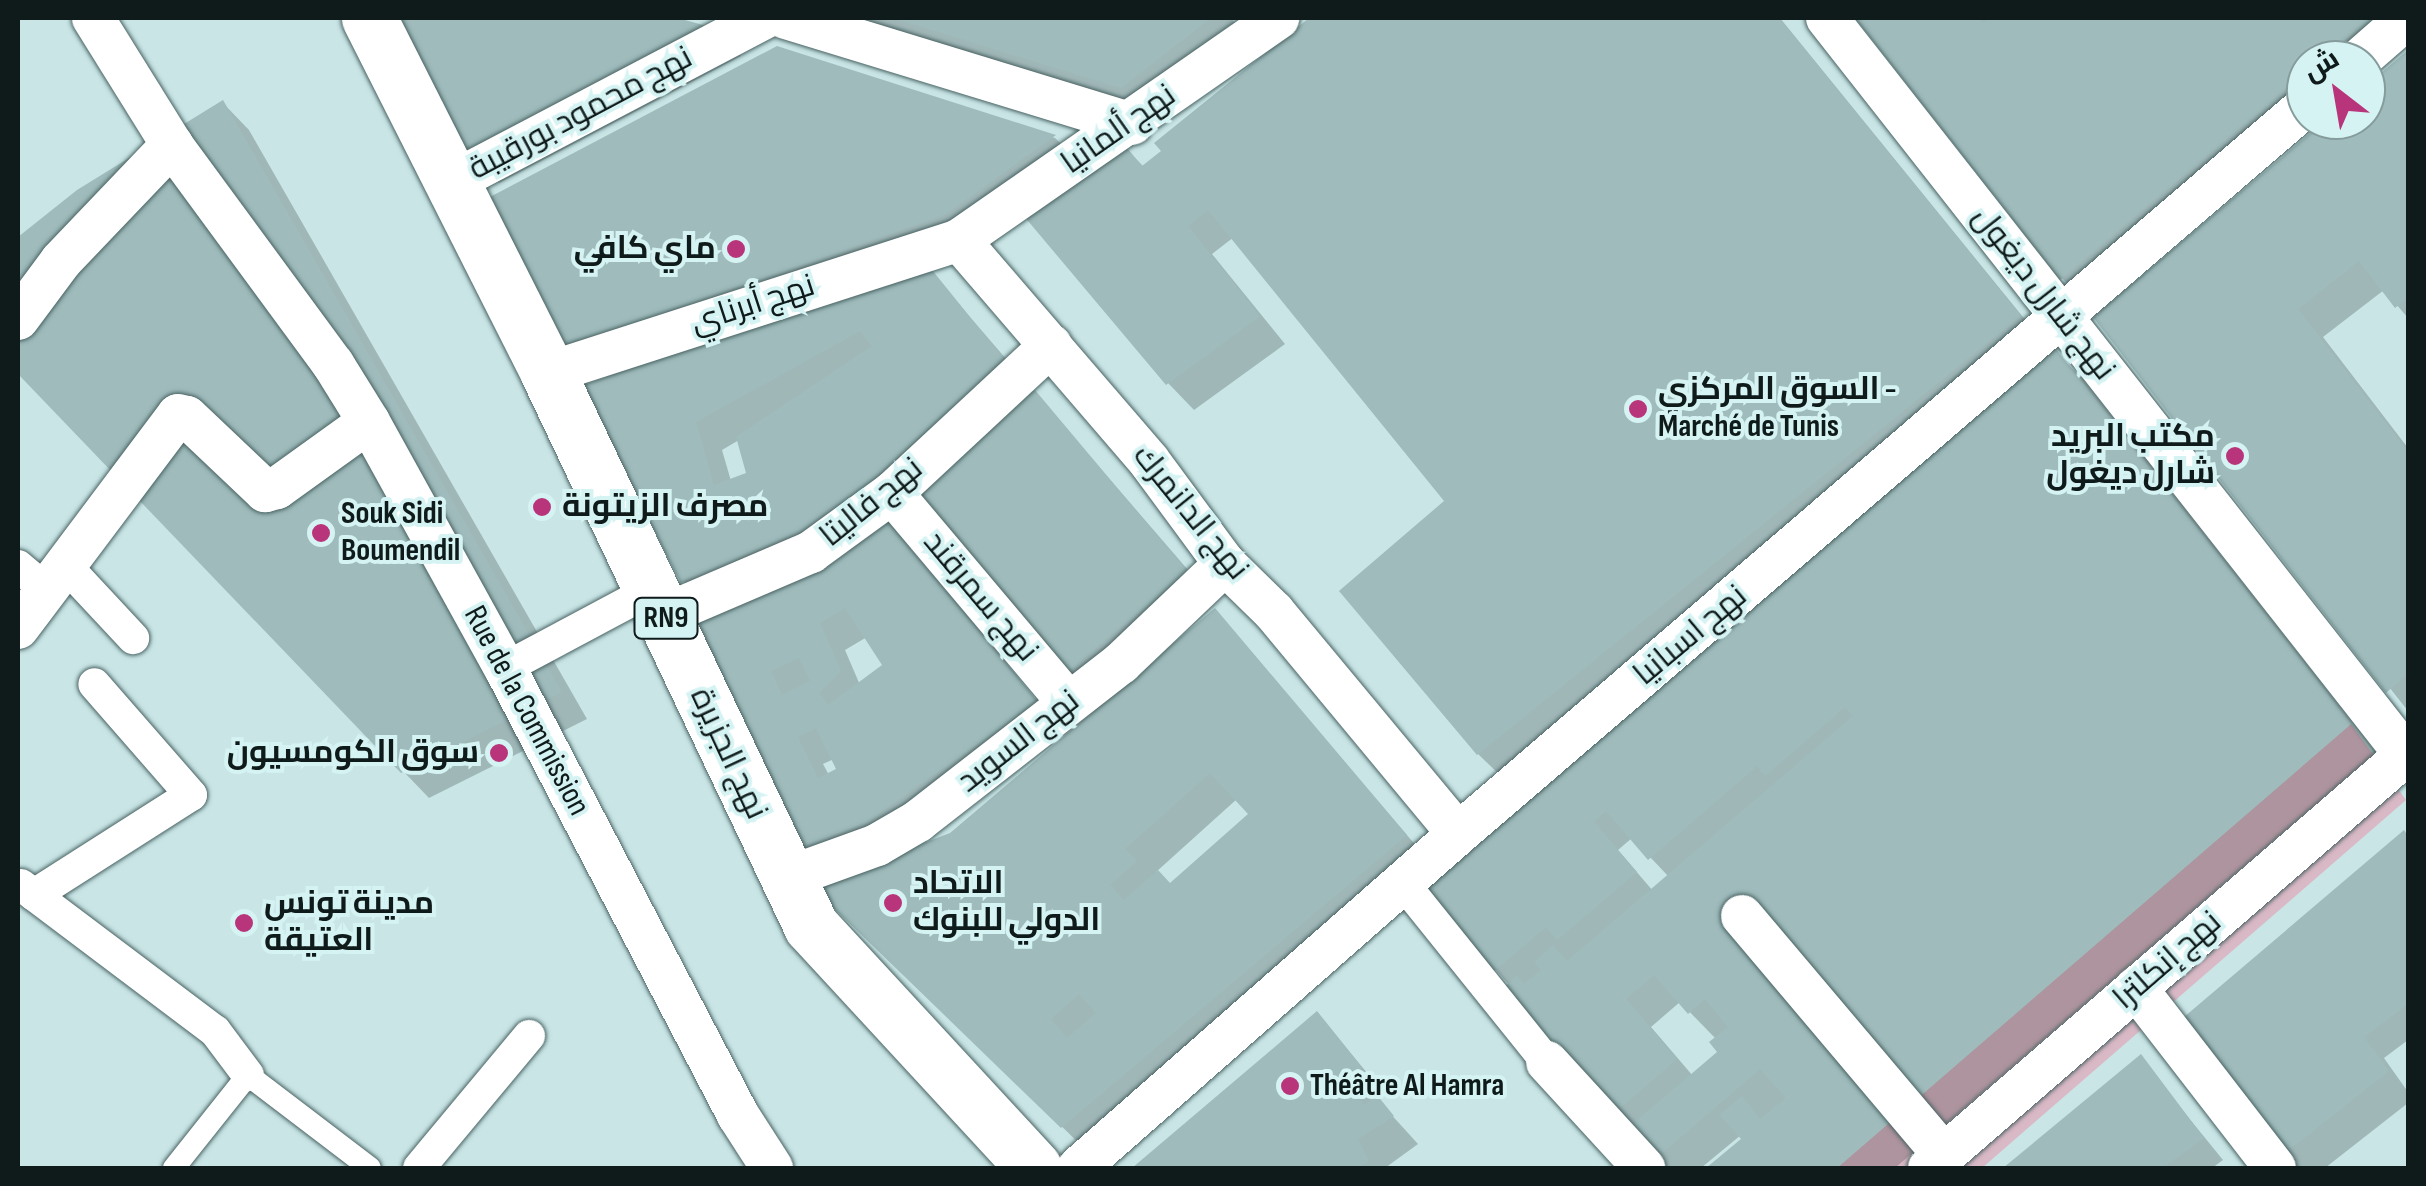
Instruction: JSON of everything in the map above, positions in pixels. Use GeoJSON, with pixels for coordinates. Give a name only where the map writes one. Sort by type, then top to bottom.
{"type":"FeatureCollection","features":[{"type":"Feature","properties":{"kind":"main road","name":"نهج الجزيرة"},"geometry":{"type":"LineString","coordinates":[[369,18],[548,373],[811,926],[834,956],[1034,1168]]}},
{"type":"Feature","properties":{"kind":"street","name":"Rue de la Commission"},"geometry":{"type":"LineString","coordinates":[[93,18],[172,146],[333,364],[369,422],[505,668],[738,1115],[772,1168]]}},
{"type":"Feature","properties":{"kind":"street","name":"نهج محمود بورقيبة"},"geometry":{"type":"LineString","coordinates":[[452,182],[764,18]]}},
{"type":"Feature","properties":{"kind":"street"},"geometry":{"type":"LineString","coordinates":[[786,18],[1132,124]]}},
{"type":"Feature","properties":{"kind":"street","name":"نهج شارل ديغول"},"geometry":{"type":"LineString","coordinates":[[1828,18],[2062,320],[2254,555],[2408,756]]}},
{"type":"Feature","properties":{"kind":"street"},"geometry":{"type":"LineString","coordinates":[[2382,40],[2408,18]]}},
{"type":"Feature","properties":{"kind":"street","name":"نهج ألمانيا"},"geometry":{"type":"LineString","coordinates":[[959,240],[1132,124],[1268,20]]}},
{"type":"Feature","properties":{"kind":"street","name":"نهج اسبانيا"},"geometry":{"type":"LineString","coordinates":[[1078,1168],[1458,834],[2062,320],[2286,124]]}},
{"type":"Feature","properties":{"kind":"street"},"geometry":{"type":"LineString","coordinates":[[18,319],[61,261],[172,146]]}},
{"type":"Feature","properties":{"kind":"street","name":"نهج الدانمرك"},"geometry":{"type":"LineString","coordinates":[[959,240],[1149,461],[1225,564],[1274,612],[1458,834]]}},
{"type":"Feature","properties":{"kind":"street","name":"نهج أبرناي"},"geometry":{"type":"LineString","coordinates":[[548,373],[959,240]]}},
{"type":"Feature","properties":{"kind":"street","name":"نهج فاليتا"},"geometry":{"type":"LineString","coordinates":[[658,602],[811,552],[892,493],[1050,344]]}},
{"type":"Feature","properties":{"kind":"street"},"geometry":{"type":"LineString","coordinates":[[18,628],[43,574],[178,416],[188,417],[256,488],[265,491],[277,488],[369,422]]}},
{"type":"Feature","properties":{"kind":"street","name":"نهج سمرقند"},"geometry":{"type":"LineString","coordinates":[[892,493],[1068,702]]}},
{"type":"Feature","properties":{"kind":"street","name":"نهج السويد"},"geometry":{"type":"LineString","coordinates":[[786,878],[877,846],[918,821],[1160,630],[1225,564]]}},
{"type":"Feature","properties":{"kind":"street"},"geometry":{"type":"LineString","coordinates":[[43,574],[133,638]]}},
{"type":"Feature","properties":{"kind":"street"},"geometry":{"type":"LineString","coordinates":[[505,668],[658,602]]}},
{"type":"Feature","properties":{"kind":"street"},"geometry":{"type":"LineString","coordinates":[[94,684],[191,796],[26,889],[215,1032],[248,1075]]}},
{"type":"Feature","properties":{"kind":"street","name":"نهج إنكلترا"},"geometry":{"type":"LineString","coordinates":[[1936,1162],[2408,756]]}},
{"type":"Feature","properties":{"kind":"street"},"geometry":{"type":"LineString","coordinates":[[1404,883],[1548,1062],[1644,1168]]}},
{"type":"Feature","properties":{"kind":"street"},"geometry":{"type":"LineString","coordinates":[[1742,916],[1936,1162]]}},
{"type":"Feature","properties":{"kind":"street"},"geometry":{"type":"LineString","coordinates":[[2136,988],[2275,1168]]}},
{"type":"Feature","properties":{"kind":"street"},"geometry":{"type":"LineString","coordinates":[[419,1168],[528,1036]]}},
{"type":"Feature","properties":{"kind":"lane"},"geometry":{"type":"LineString","coordinates":[[174,1168],[248,1075],[370,1168]]}},
{"type":"Feature","properties":{"kind":"shaded area"},"geometry":{"type":"Polygon","coordinates":[[[2351,724],[2406,800],[1982,1168],[1837,1168],[2351,724]]]}},
{"type":"Feature","properties":{"kind":"building"},"geometry":{"type":"Polygon","coordinates":[[[399,18],[678,18],[717,29],[470,158],[399,18]]]}},
{"type":"Feature","properties":{"kind":"building"},"geometry":{"type":"Polygon","coordinates":[[[893,18],[1211,18],[1121,88],[893,18]]]}},
{"type":"Feature","properties":{"kind":"building","name":"السوق المركزي - Marché de Tunis"},"geometry":{"type":"Polygon","coordinates":[[[1309,18],[1779,18],[2021,316],[1477,755],[1339,591],[1444,501],[1208,210],[1188,226],[1260,316],[1166,385],[1023,215],[1119,138],[1142,166],[1161,151],[1154,143],[1309,18]]]}},
{"type":"Feature","properties":{"kind":"building"},"geometry":{"type":"Polygon","coordinates":[[[1855,18],[1980,18],[1983,23],[1990,18],[2371,18],[2345,40],[2286,40],[2286,89],[2060,280],[1855,18]]]}},
{"type":"Feature","properties":{"kind":"building"},"geometry":{"type":"Polygon","coordinates":[[[777,46],[1056,135],[945,215],[563,348],[488,198],[777,46]]]}},
{"type":"Feature","properties":{"kind":"building"},"geometry":{"type":"Polygon","coordinates":[[[2408,50],[2408,298],[2395,308],[2359,261],[2298,309],[2408,452],[2408,673],[2386,693],[2093,317],[2302,140],[2386,140],[2386,69],[2408,50]]]}},
{"type":"Feature","properties":{"kind":"building","name":"Souk Sidi Boumendil"},"geometry":{"type":"Polygon","coordinates":[[[223,100],[562,692],[401,773],[18,374],[18,237],[77,190],[223,100]]]}},
{"type":"Feature","properties":{"kind":"building"},"geometry":{"type":"Polygon","coordinates":[[[924,260],[1008,364],[830,519],[681,583],[581,386],[924,260]],[[860,331],[696,422],[714,485],[746,473],[736,437],[872,346],[860,331]]]}},
{"type":"Feature","properties":{"kind":"building"},"geometry":{"type":"Polygon","coordinates":[[[2055,348],[2351,724],[1837,1168],[1706,1168],[1741,1139],[1720,1115],[1742,1096],[1760,1119],[1786,1098],[1760,1069],[1655,1159],[1628,1128],[1717,1052],[1709,1042],[1728,1027],[1705,999],[1688,1014],[1654,975],[1626,999],[1677,1059],[1612,1115],[1503,988],[1517,976],[1524,984],[1541,970],[1534,962],[1553,945],[1567,961],[1853,716],[1845,707],[1765,776],[1757,766],[1648,860],[1606,811],[1594,822],[1637,872],[1557,940],[1546,927],[1493,972],[1420,887],[2055,348]]]}},
{"type":"Feature","properties":{"kind":"building"},"geometry":{"type":"Polygon","coordinates":[[[1035,390],[1187,572],[1066,674],[913,492],[1035,390]]]}},
{"type":"Feature","properties":{"kind":"building"},"geometry":{"type":"Polygon","coordinates":[[[888,516],[1038,702],[865,823],[792,851],[690,619],[888,516]],[[845,608],[820,623],[841,671],[819,693],[828,705],[882,665],[845,608]],[[799,658],[771,671],[782,695],[810,681],[799,658]],[[816,728],[798,737],[818,778],[836,769],[816,728]]]}},
{"type":"Feature","properties":{"kind":"building"},"geometry":{"type":"Polygon","coordinates":[[[1215,608],[1407,835],[1061,1128],[811,886],[950,833],[1215,608]],[[1210,773],[1125,849],[1137,861],[1110,885],[1124,900],[1158,870],[1170,883],[1248,814],[1210,773]],[[1079,994],[1051,1019],[1067,1038],[1096,1013],[1079,994]]]}},
{"type":"Feature","properties":{"kind":"building"},"geometry":{"type":"Polygon","coordinates":[[[2404,830],[2408,836],[2408,1004],[2364,1037],[2389,1071],[2280,1157],[2177,1023],[2404,830]]]}},
{"type":"Feature","properties":{"kind":"building","name":"Théâtre Al Hamra"},"geometry":{"type":"Polygon","coordinates":[[[1317,1011],[1362,1067],[1345,1078],[1364,1105],[1377,1095],[1394,1116],[1358,1139],[1369,1161],[1359,1168],[1132,1168],[1317,1011]]]}},
{"type":"Feature","properties":{"kind":"building"},"geometry":{"type":"Polygon","coordinates":[[[2141,1054],[2204,1138],[2163,1168],[2003,1168],[2141,1054]]]}},
{"type":"Feature","properties":{"kind":"place","name":"ماي كافي"},"geometry":{"type":"Point","coordinates":[736,249]}},
{"type":"Feature","properties":{"kind":"place","name":"السوق المركزي - Marché de Tunis"},"geometry":{"type":"Point","coordinates":[1638,409]}},
{"type":"Feature","properties":{"kind":"place","name":"مكتب البريد شارل ديغول"},"geometry":{"type":"Point","coordinates":[2235,456]}},
{"type":"Feature","properties":{"kind":"place","name":"مصرف الزيتونة"},"geometry":{"type":"Point","coordinates":[542,507]}},
{"type":"Feature","properties":{"kind":"place","name":"Souk Sidi Boumendil"},"geometry":{"type":"Point","coordinates":[321,533]}},
{"type":"Feature","properties":{"kind":"place","name":"سوق الكومسيون"},"geometry":{"type":"Point","coordinates":[499,753]}},
{"type":"Feature","properties":{"kind":"place","name":"الاتحاد الدولي للبنوك"},"geometry":{"type":"Point","coordinates":[893,903]}},
{"type":"Feature","properties":{"kind":"place","name":"مدينة تونس العتيقة"},"geometry":{"type":"Point","coordinates":[244,923]}},
{"type":"Feature","properties":{"kind":"place","name":"Théâtre Al Hamra"},"geometry":{"type":"Point","coordinates":[1290,1086]}}]}
